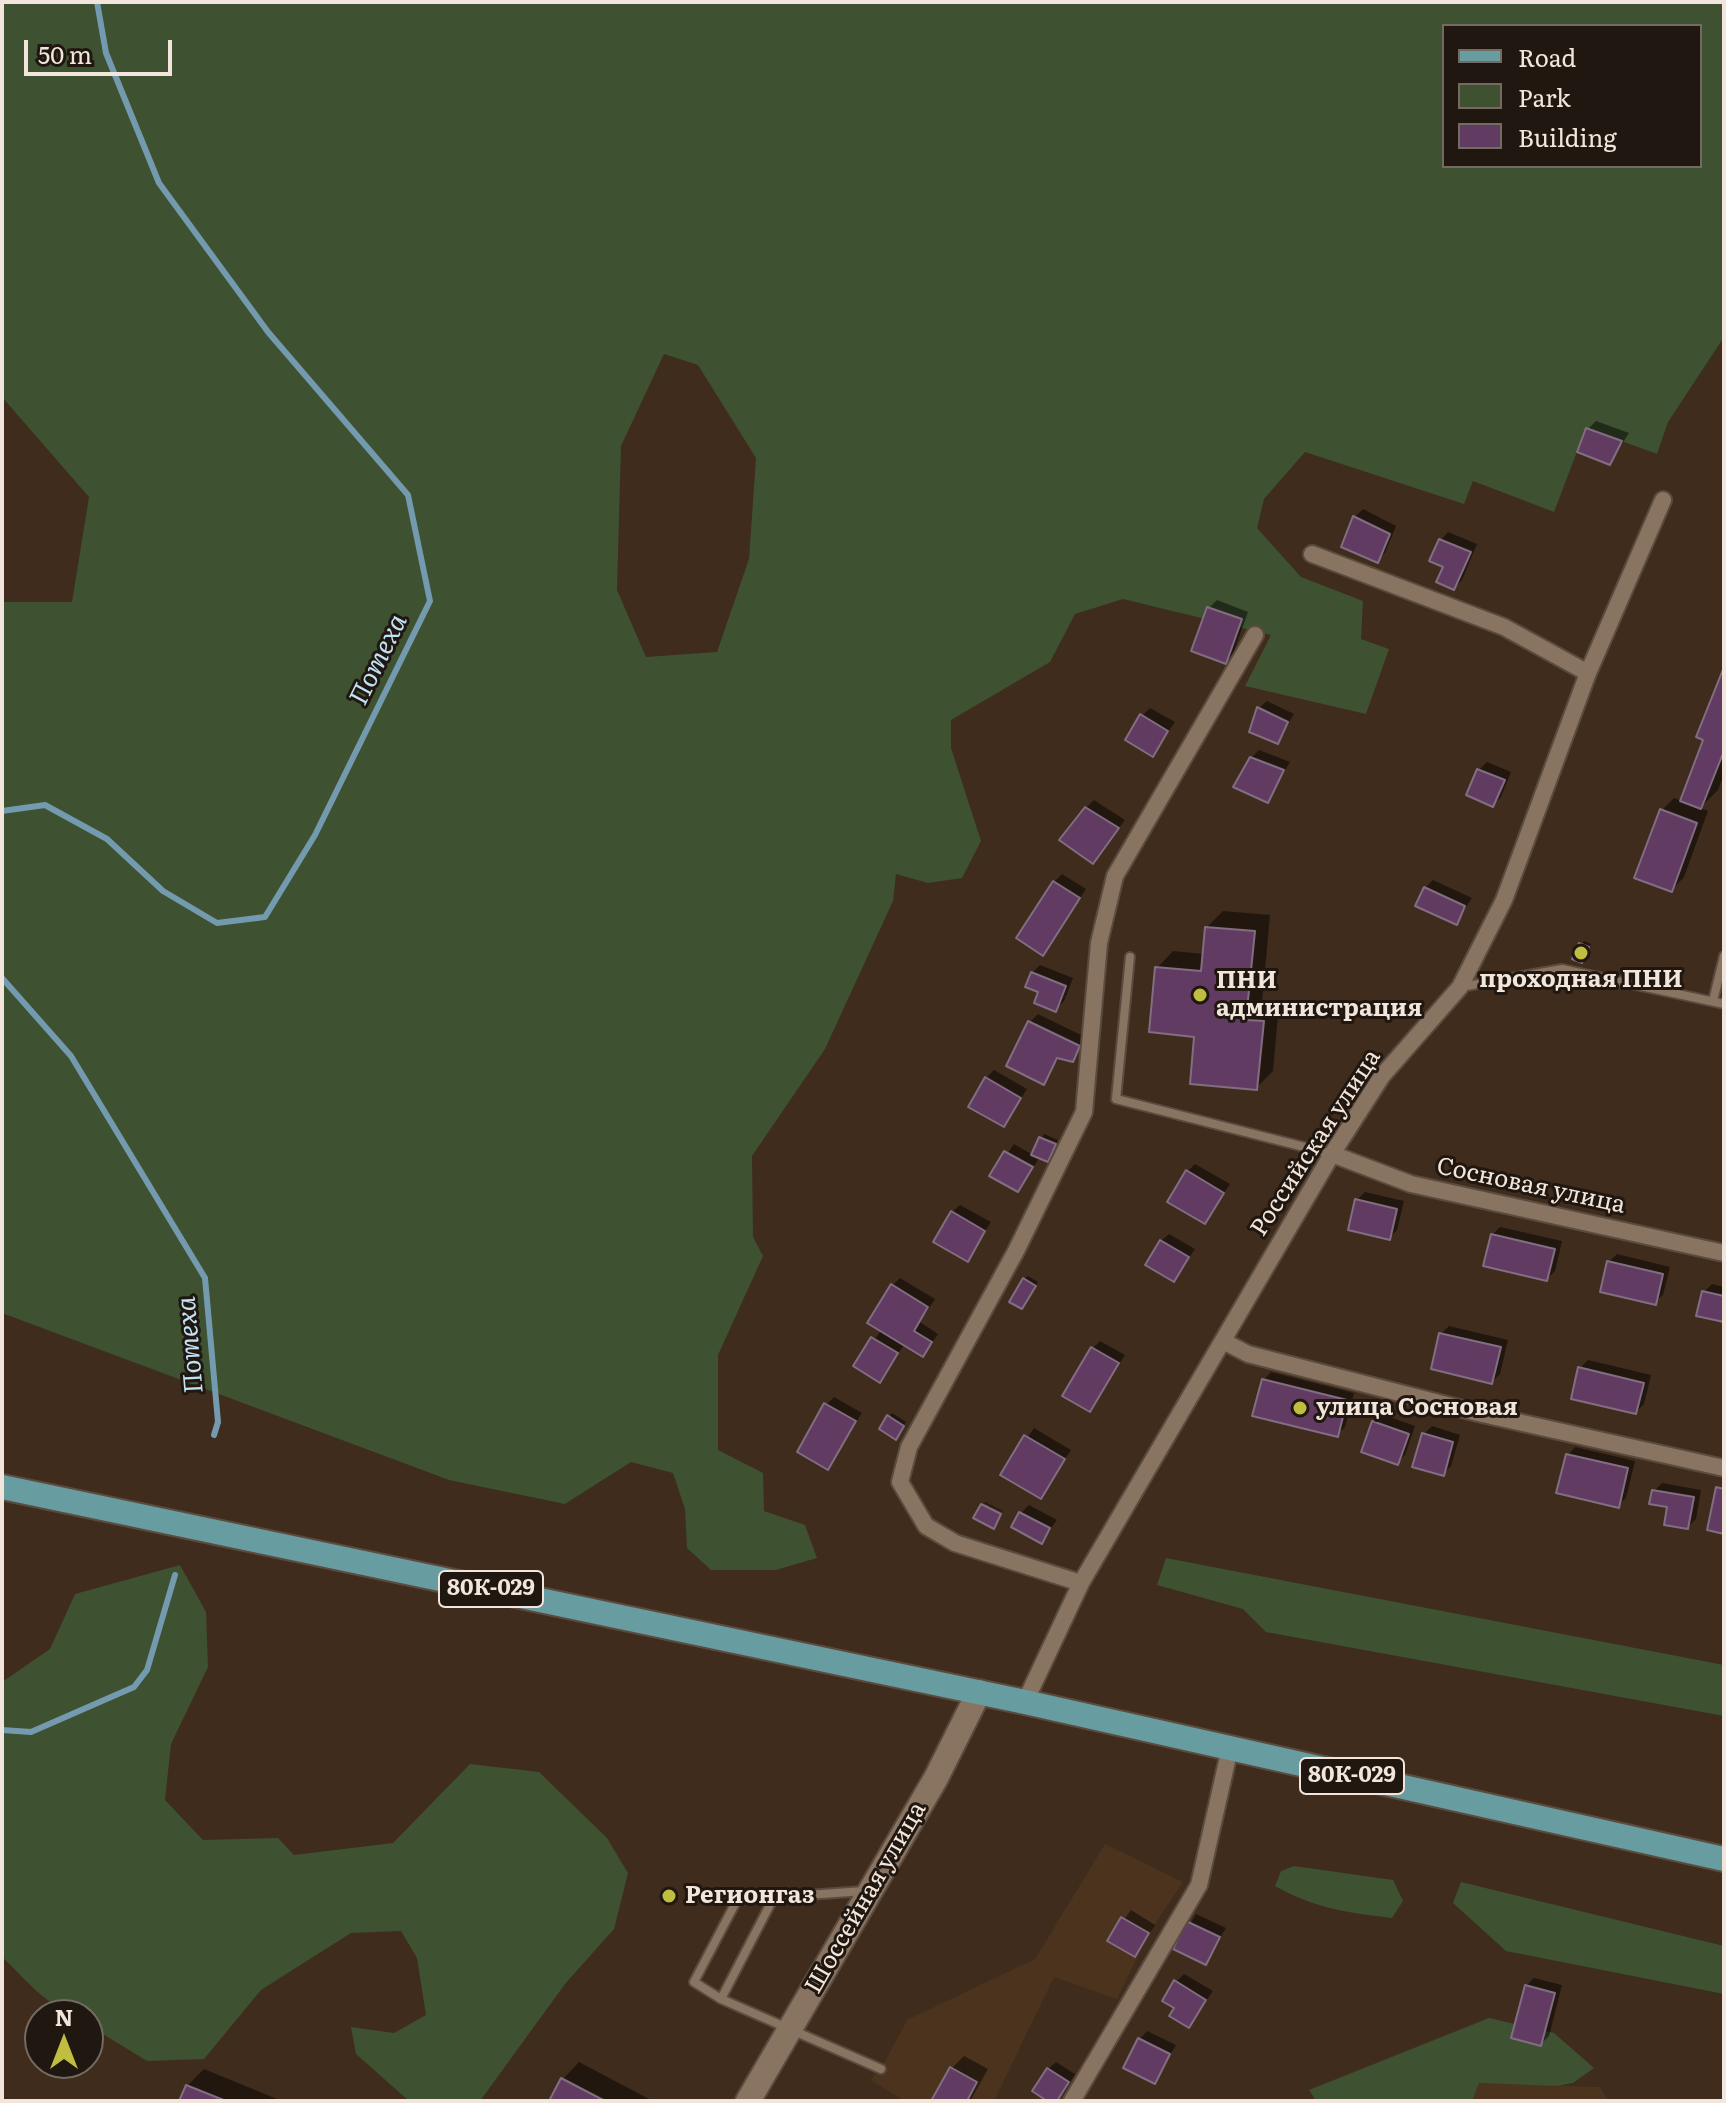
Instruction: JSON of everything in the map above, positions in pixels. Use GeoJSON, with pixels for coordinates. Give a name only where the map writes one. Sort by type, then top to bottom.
{"type":"FeatureCollection","features":[{"type":"Feature","properties":{"kind":"main road","name":"80К-029"},"geometry":{"type":"LineString","coordinates":[[2,1487],[979,1692],[1724,1859]]}},
{"type":"Feature","properties":{"kind":"street","name":"Российская улица"},"geometry":{"type":"LineString","coordinates":[[1025,1702],[1081,1583],[1332,1154],[1382,1076],[1460,987],[1504,900],[1588,673],[1663,500]]}},
{"type":"Feature","properties":{"kind":"street"},"geometry":{"type":"LineString","coordinates":[[1312,554],[1504,627],[1588,673]]}},
{"type":"Feature","properties":{"kind":"street"},"geometry":{"type":"LineString","coordinates":[[1081,1583],[955,1543],[926,1526],[900,1482],[909,1447],[1016,1251],[1084,1112],[1099,943],[1115,876],[1255,635]]}},
{"type":"Feature","properties":{"kind":"street","name":"Сосновая улица"},"geometry":{"type":"LineString","coordinates":[[1332,1154],[1411,1184],[1724,1253]]}},
{"type":"Feature","properties":{"kind":"street"},"geometry":{"type":"LineString","coordinates":[[1223,1341],[1248,1354],[1478,1413],[1724,1468]]}},
{"type":"Feature","properties":{"kind":"street","name":"Шоссейная улица"},"geometry":{"type":"LineString","coordinates":[[748,2101],[936,1778],[979,1692]]}},
{"type":"Feature","properties":{"kind":"street"},"geometry":{"type":"LineString","coordinates":[[1072,2101],[1199,1885],[1230,1748]]}},
{"type":"Feature","properties":{"kind":"lane"},"geometry":{"type":"LineString","coordinates":[[1713,1001],[1724,956]]}},
{"type":"Feature","properties":{"kind":"lane"},"geometry":{"type":"LineString","coordinates":[[1130,957],[1116,1099],[1332,1154]]}},
{"type":"Feature","properties":{"kind":"lane"},"geometry":{"type":"LineString","coordinates":[[1460,987],[1562,969],[1724,1004]]}},
{"type":"Feature","properties":{"kind":"lane"},"geometry":{"type":"LineString","coordinates":[[870,1891],[737,1900],[694,1982],[721,1999],[881,2069]]}},
{"type":"Feature","properties":{"kind":"lane"},"geometry":{"type":"LineString","coordinates":[[721,1999],[774,1897]]}},
{"type":"Feature","properties":{"kind":"shaded area"},"geometry":{"type":"Polygon","coordinates":[[[1105,1844],[1183,1882],[1149,1933],[1117,1999],[1054,1977],[994,2101],[905,2101],[870,2080],[881,2069],[907,2020],[1035,1959],[1105,1844]]]}},
{"type":"Feature","properties":{"kind":"shaded area"},"geometry":{"type":"Polygon","coordinates":[[[1479,2083],[1600,2087],[1609,2101],[1472,2101],[1479,2083]]]}},
{"type":"Feature","properties":{"kind":"green space"},"geometry":{"type":"Polygon","coordinates":[[[2,2],[1724,2],[1724,337],[1668,422],[1657,454],[1586,428],[1554,512],[1473,481],[1464,504],[1305,452],[1264,499],[1257,528],[1301,577],[1363,601],[1361,639],[1389,649],[1366,714],[1245,686],[1271,635],[1123,599],[1075,614],[1050,662],[951,720],[951,748],[981,841],[962,878],[928,883],[896,874],[893,901],[825,1049],[752,1156],[753,1237],[763,1256],[718,1355],[718,1450],[763,1473],[764,1511],[805,1525],[817,1558],[776,1570],[711,1570],[687,1548],[685,1509],[673,1473],[631,1462],[565,1504],[449,1480],[2,1313],[2,602],[72,602],[89,497],[2,397],[2,2]],[[664,354],[621,446],[617,590],[646,657],[717,652],[749,559],[756,458],[698,365],[664,354]]]}},
{"type":"Feature","properties":{"kind":"green space"},"geometry":{"type":"Polygon","coordinates":[[[1166,1558],[1724,1665],[1724,1716],[1266,1632],[1243,1609],[1157,1585],[1166,1558]]]}},
{"type":"Feature","properties":{"kind":"green space"},"geometry":{"type":"Polygon","coordinates":[[[180,1565],[206,1612],[208,1667],[171,1744],[165,1800],[203,1840],[278,1838],[294,1855],[393,1843],[470,1764],[539,1772],[607,1838],[628,1873],[614,1929],[565,1984],[480,2101],[409,2101],[356,2054],[351,2027],[394,2033],[426,2015],[417,1958],[401,1931],[351,1933],[261,1990],[204,2059],[147,2061],[104,2035],[104,1999],[47,1999],[2,1957],[2,1682],[50,1649],[75,1594],[180,1565]]]}},
{"type":"Feature","properties":{"kind":"green space"},"geometry":{"type":"Polygon","coordinates":[[[1294,1866],[1393,1880],[1403,1901],[1392,1918],[1318,1904],[1275,1886],[1281,1871],[1294,1866]]]}},
{"type":"Feature","properties":{"kind":"green space"},"geometry":{"type":"Polygon","coordinates":[[[1461,1882],[1724,1946],[1724,1994],[1506,1951],[1453,1903],[1461,1882]]]}},
{"type":"Feature","properties":{"kind":"green space"},"geometry":{"type":"Polygon","coordinates":[[[1489,2018],[1554,2033],[1594,2068],[1573,2083],[1557,2086],[1479,2083],[1472,2101],[1316,2101],[1309,2090],[1489,2018]]]}},
{"type":"Feature","properties":{"kind":"building"},"geometry":{"type":"Polygon","coordinates":[[[1586,428],[1622,441],[1610,465],[1577,452],[1586,428]]]}},
{"type":"Feature","properties":{"kind":"building"},"geometry":{"type":"Polygon","coordinates":[[[1353,516],[1390,534],[1378,563],[1341,547],[1353,516]]]}},
{"type":"Feature","properties":{"kind":"building"},"geometry":{"type":"Polygon","coordinates":[[[1439,539],[1471,552],[1454,590],[1436,582],[1443,567],[1429,561],[1439,539]]]}},
{"type":"Feature","properties":{"kind":"building"},"geometry":{"type":"Polygon","coordinates":[[[1207,607],[1242,619],[1226,664],[1191,651],[1207,607]]]}},
{"type":"Feature","properties":{"kind":"building"},"geometry":{"type":"Polygon","coordinates":[[[1724,667],[1724,751],[1701,809],[1680,801],[1703,740],[1696,737],[1724,667]]]}},
{"type":"Feature","properties":{"kind":"building"},"geometry":{"type":"Polygon","coordinates":[[[1257,707],[1288,722],[1278,744],[1249,732],[1257,707]]]}},
{"type":"Feature","properties":{"kind":"building"},"geometry":{"type":"Polygon","coordinates":[[[1140,714],[1168,731],[1153,757],[1125,740],[1140,714]]]}},
{"type":"Feature","properties":{"kind":"building"},"geometry":{"type":"Polygon","coordinates":[[[1250,757],[1284,770],[1268,803],[1233,787],[1250,757]]]}},
{"type":"Feature","properties":{"kind":"building"},"geometry":{"type":"Polygon","coordinates":[[[1477,769],[1505,780],[1493,807],[1466,795],[1477,769]]]}},
{"type":"Feature","properties":{"kind":"building"},"geometry":{"type":"Polygon","coordinates":[[[1085,807],[1119,828],[1093,864],[1059,840],[1085,807]]]}},
{"type":"Feature","properties":{"kind":"building"},"geometry":{"type":"Polygon","coordinates":[[[1660,809],[1697,823],[1672,892],[1634,878],[1660,809]]]}},
{"type":"Feature","properties":{"kind":"building"},"geometry":{"type":"Polygon","coordinates":[[[1053,881],[1080,898],[1043,956],[1016,938],[1053,881]]]}},
{"type":"Feature","properties":{"kind":"building"},"geometry":{"type":"Polygon","coordinates":[[[1424,887],[1465,906],[1457,925],[1415,906],[1424,887]]]}},
{"type":"Feature","properties":{"kind":"building","name":"ПНИ администрация"},"geometry":{"type":"Polygon","coordinates":[[[1205,927],[1255,931],[1246,1020],[1264,1021],[1257,1090],[1190,1084],[1194,1037],[1149,1032],[1155,967],[1201,971],[1205,927]]]}},
{"type":"Feature","properties":{"kind":"building","name":"проходная ПНИ"},"geometry":{"type":"Polygon","coordinates":[[[1579,943],[1589,947],[1582,963],[1572,959],[1579,943]]]}},
{"type":"Feature","properties":{"kind":"building"},"geometry":{"type":"Polygon","coordinates":[[[1031,972],[1066,986],[1056,1012],[1034,1003],[1038,992],[1025,987],[1031,972]]]}},
{"type":"Feature","properties":{"kind":"building"},"geometry":{"type":"Polygon","coordinates":[[[1028,1021],[1080,1046],[1073,1062],[1057,1058],[1044,1085],[1006,1066],[1028,1021]]]}},
{"type":"Feature","properties":{"kind":"building"},"geometry":{"type":"Polygon","coordinates":[[[985,1077],[1021,1098],[1004,1127],[968,1107],[985,1077]]]}},
{"type":"Feature","properties":{"kind":"building"},"geometry":{"type":"Polygon","coordinates":[[[1039,1137],[1056,1144],[1048,1162],[1031,1155],[1039,1137]]]}},
{"type":"Feature","properties":{"kind":"building"},"geometry":{"type":"Polygon","coordinates":[[[1004,1151],[1033,1167],[1018,1192],[989,1176],[1004,1151]]]}},
{"type":"Feature","properties":{"kind":"building"},"geometry":{"type":"Polygon","coordinates":[[[1186,1170],[1224,1193],[1205,1224],[1167,1202],[1186,1170]]]}},
{"type":"Feature","properties":{"kind":"building"},"geometry":{"type":"Polygon","coordinates":[[[1355,1199],[1397,1209],[1390,1240],[1348,1230],[1355,1199]]]}},
{"type":"Feature","properties":{"kind":"building"},"geometry":{"type":"Polygon","coordinates":[[[951,1211],[985,1231],[968,1262],[933,1242],[951,1211]]]}},
{"type":"Feature","properties":{"kind":"building"},"geometry":{"type":"Polygon","coordinates":[[[1491,1234],[1555,1249],[1547,1281],[1483,1266],[1491,1234]]]}},
{"type":"Feature","properties":{"kind":"building"},"geometry":{"type":"Polygon","coordinates":[[[1160,1240],[1189,1257],[1174,1282],[1145,1265],[1160,1240]]]}},
{"type":"Feature","properties":{"kind":"building"},"geometry":{"type":"Polygon","coordinates":[[[1607,1261],[1663,1274],[1656,1305],[1600,1292],[1607,1261]]]}},
{"type":"Feature","properties":{"kind":"building"},"geometry":{"type":"Polygon","coordinates":[[[1023,1278],[1036,1286],[1022,1309],[1009,1302],[1023,1278]]]}},
{"type":"Feature","properties":{"kind":"building"},"geometry":{"type":"Polygon","coordinates":[[[891,1284],[928,1307],[914,1331],[932,1342],[923,1357],[867,1323],[891,1284]]]}},
{"type":"Feature","properties":{"kind":"building"},"geometry":{"type":"Polygon","coordinates":[[[1702,1291],[1724,1296],[1724,1322],[1696,1316],[1702,1291]]]}},
{"type":"Feature","properties":{"kind":"building"},"geometry":{"type":"Polygon","coordinates":[[[1439,1333],[1501,1347],[1492,1384],[1431,1369],[1439,1333]]]}},
{"type":"Feature","properties":{"kind":"building"},"geometry":{"type":"Polygon","coordinates":[[[871,1337],[898,1353],[880,1383],[853,1366],[871,1337]]]}},
{"type":"Feature","properties":{"kind":"building"},"geometry":{"type":"Polygon","coordinates":[[[1091,1347],[1119,1363],[1090,1412],[1062,1396],[1091,1347]]]}},
{"type":"Feature","properties":{"kind":"building"},"geometry":{"type":"Polygon","coordinates":[[[1578,1367],[1644,1383],[1636,1414],[1571,1399],[1578,1367]]]}},
{"type":"Feature","properties":{"kind":"building","name":"улица Сосновая"},"geometry":{"type":"Polygon","coordinates":[[[1262,1379],[1347,1400],[1338,1437],[1252,1416],[1262,1379]]]}},
{"type":"Feature","properties":{"kind":"building"},"geometry":{"type":"Polygon","coordinates":[[[824,1403],[856,1421],[828,1470],[797,1452],[824,1403]]]}},
{"type":"Feature","properties":{"kind":"building"},"geometry":{"type":"Polygon","coordinates":[[[887,1415],[904,1426],[896,1440],[879,1429],[887,1415]]]}},
{"type":"Feature","properties":{"kind":"building"},"geometry":{"type":"Polygon","coordinates":[[[1372,1421],[1409,1434],[1398,1465],[1361,1452],[1372,1421]]]}},
{"type":"Feature","properties":{"kind":"building"},"geometry":{"type":"Polygon","coordinates":[[[1422,1433],[1453,1442],[1444,1476],[1412,1467],[1422,1433]]]}},
{"type":"Feature","properties":{"kind":"building"},"geometry":{"type":"Polygon","coordinates":[[[1024,1435],[1065,1459],[1041,1499],[1000,1475],[1024,1435]]]}},
{"type":"Feature","properties":{"kind":"building"},"geometry":{"type":"Polygon","coordinates":[[[1566,1454],[1628,1468],[1619,1508],[1556,1493],[1566,1454]]]}},
{"type":"Feature","properties":{"kind":"building"},"geometry":{"type":"Polygon","coordinates":[[[1716,1487],[1724,1489],[1724,1534],[1707,1530],[1716,1487]]]}},
{"type":"Feature","properties":{"kind":"building"},"geometry":{"type":"Polygon","coordinates":[[[1652,1490],[1694,1497],[1688,1529],[1664,1525],[1667,1507],[1649,1504],[1652,1490]]]}},
{"type":"Feature","properties":{"kind":"building"},"geometry":{"type":"Polygon","coordinates":[[[981,1504],[1001,1514],[994,1529],[973,1518],[981,1504]]]}},
{"type":"Feature","properties":{"kind":"building"},"geometry":{"type":"Polygon","coordinates":[[[1019,1512],[1050,1528],[1042,1544],[1011,1527],[1019,1512]]]}},
{"type":"Feature","properties":{"kind":"building"},"geometry":{"type":"Polygon","coordinates":[[[1121,1917],[1149,1933],[1135,1957],[1107,1941],[1121,1917]]]}},
{"type":"Feature","properties":{"kind":"building"},"geometry":{"type":"Polygon","coordinates":[[[1186,1921],[1220,1937],[1206,1965],[1173,1949],[1186,1921]]]}},
{"type":"Feature","properties":{"kind":"building"},"geometry":{"type":"Polygon","coordinates":[[[1174,1980],[1206,2000],[1189,2028],[1169,2016],[1174,2008],[1162,2001],[1174,1980]]]}},
{"type":"Feature","properties":{"kind":"building"},"geometry":{"type":"Polygon","coordinates":[[[1525,1985],[1555,1993],[1541,2046],[1511,2038],[1525,1985]]]}},
{"type":"Feature","properties":{"kind":"building"},"geometry":{"type":"Polygon","coordinates":[[[1138,2038],[1170,2054],[1155,2084],[1123,2068],[1138,2038]]]}},
{"type":"Feature","properties":{"kind":"building"},"geometry":{"type":"Polygon","coordinates":[[[950,2067],[977,2082],[967,2101],[931,2101],[950,2067]]]}},
{"type":"Feature","properties":{"kind":"building"},"geometry":{"type":"Polygon","coordinates":[[[1047,2068],[1069,2082],[1057,2101],[1047,2101],[1032,2091],[1047,2068]]]}},
{"type":"Feature","properties":{"kind":"building"},"geometry":{"type":"Polygon","coordinates":[[[561,2078],[605,2101],[549,2101],[561,2078]]]}},
{"type":"Feature","properties":{"kind":"building"},"geometry":{"type":"Polygon","coordinates":[[[186,2085],[226,2101],[179,2101],[186,2085]]]}},
{"type":"Feature","properties":{"kind":"waterway","name":"Потеха"},"geometry":{"type":"LineString","coordinates":[[2,811],[45,805],[107,839],[163,891],[217,923],[265,917],[315,835],[430,601],[408,495],[268,332],[159,183],[106,53],[97,2]]}},
{"type":"Feature","properties":{"kind":"waterway","name":"Потеха"},"geometry":{"type":"LineString","coordinates":[[2,978],[71,1056],[205,1278],[218,1422],[214,1435]]}},
{"type":"Feature","properties":{"kind":"waterway","name":"Потеха"},"geometry":{"type":"LineString","coordinates":[[2,1730],[31,1732],[134,1687],[147,1670],[175,1575]]}},
{"type":"Feature","properties":{"kind":"place","name":"проходная ПНИ"},"geometry":{"type":"Point","coordinates":[1581,953]}},
{"type":"Feature","properties":{"kind":"place","name":"ПНИ администрация"},"geometry":{"type":"Point","coordinates":[1200,995]}},
{"type":"Feature","properties":{"kind":"place","name":"улица Сосновая"},"geometry":{"type":"Point","coordinates":[1300,1408]}},
{"type":"Feature","properties":{"kind":"place","name":"Регионгаз"},"geometry":{"type":"Point","coordinates":[669,1896]}}]}
